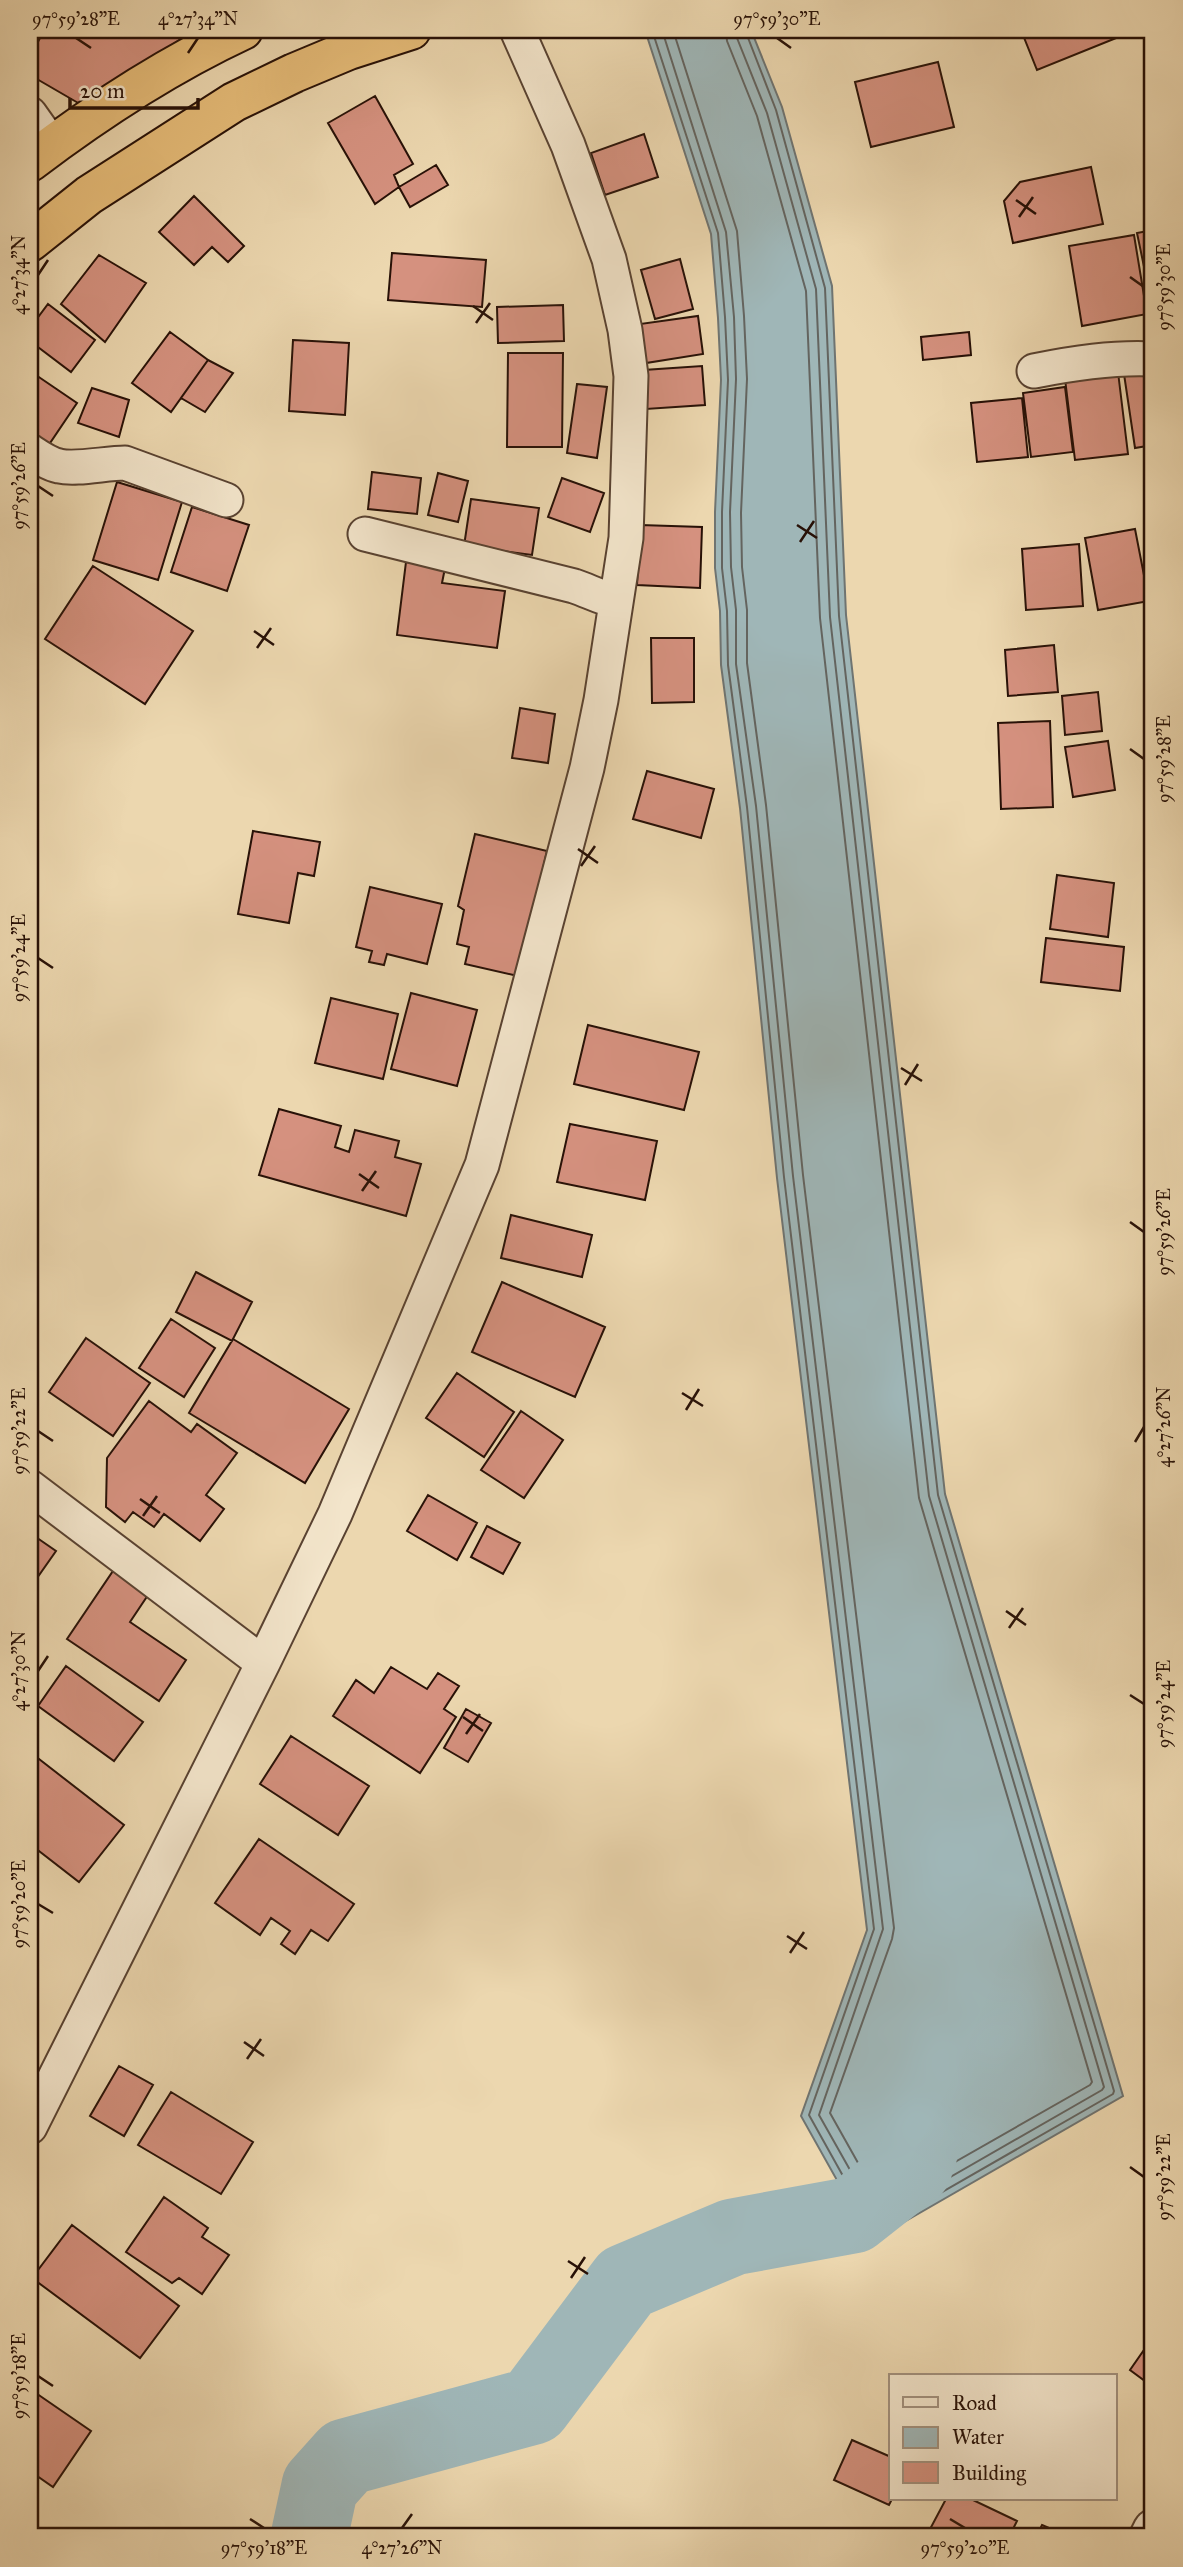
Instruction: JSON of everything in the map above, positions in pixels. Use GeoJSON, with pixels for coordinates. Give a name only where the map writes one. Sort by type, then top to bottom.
{"type":"FeatureCollection","features":[{"type":"Feature","properties":{"kind":"highway"},"geometry":{"type":"LineString","coordinates":[[41,154],[202,49],[243,30]]}},
{"type":"Feature","properties":{"kind":"highway"},"geometry":{"type":"LineString","coordinates":[[30,242],[89,195],[234,102],[338,55],[411,30]]}},
{"type":"Feature","properties":{"kind":"street"},"geometry":{"type":"LineString","coordinates":[[30,2126],[335,1514],[482,1165],[587,768],[601,700],[626,538],[631,376],[625,330],[609,259],[568,145],[517,30]]}},
{"type":"Feature","properties":{"kind":"street"},"geometry":{"type":"LineString","coordinates":[[30,114],[41,154]]}},
{"type":"Feature","properties":{"kind":"street"},"geometry":{"type":"LineString","coordinates":[[1034,371],[1083,361],[1153,359]]}},
{"type":"Feature","properties":{"kind":"street"},"geometry":{"type":"LineString","coordinates":[[30,451],[56,466],[125,463],[226,500]]}},
{"type":"Feature","properties":{"kind":"street"},"geometry":{"type":"LineString","coordinates":[[365,534],[574,586],[600,598],[616,601]]}},
{"type":"Feature","properties":{"kind":"street"},"geometry":{"type":"LineString","coordinates":[[30,1487],[263,1663]]}},
{"type":"Feature","properties":{"kind":"street"},"geometry":{"type":"LineString","coordinates":[[1149,2537],[1153,2529]]}},
{"type":"Feature","properties":{"kind":"water"},"geometry":{"type":"Polygon","coordinates":[[[645,30],[751,30],[782,107],[832,286],[846,615],[945,1494],[1123,2096],[871,2241],[801,2116],[867,1930],[777,1178],[740,808],[721,665],[720,611],[715,568],[715,512],[721,380],[711,234],[645,30]]]}},
{"type":"Feature","properties":{"kind":"building"},"geometry":{"type":"Polygon","coordinates":[[[31,30],[195,30],[105,88],[92,111],[30,75],[30,57],[41,36],[31,30]]]}},
{"type":"Feature","properties":{"kind":"building"},"geometry":{"type":"Polygon","coordinates":[[[1021,30],[1136,30],[1037,70],[1021,30]]]}},
{"type":"Feature","properties":{"kind":"building"},"geometry":{"type":"Polygon","coordinates":[[[938,62],[954,127],[871,147],[855,82],[938,62]]]}},
{"type":"Feature","properties":{"kind":"building"},"geometry":{"type":"Polygon","coordinates":[[[375,96],[413,164],[394,175],[399,187],[375,204],[328,123],[375,96]]]}},
{"type":"Feature","properties":{"kind":"building"},"geometry":{"type":"Polygon","coordinates":[[[644,134],[658,177],[605,195],[591,153],[644,134]]]}},
{"type":"Feature","properties":{"kind":"building"},"geometry":{"type":"Polygon","coordinates":[[[436,165],[448,185],[410,207],[399,187],[436,165]]]}},
{"type":"Feature","properties":{"kind":"building"},"geometry":{"type":"Polygon","coordinates":[[[1091,167],[1103,224],[1013,243],[1004,201],[1020,182],[1091,167]]]}},
{"type":"Feature","properties":{"kind":"building"},"geometry":{"type":"Polygon","coordinates":[[[194,196],[244,246],[228,262],[212,247],[194,265],[159,232],[194,196]]]}},
{"type":"Feature","properties":{"kind":"building"},"geometry":{"type":"Polygon","coordinates":[[[1153,230],[1153,310],[1137,233],[1153,230]]]}},
{"type":"Feature","properties":{"kind":"building"},"geometry":{"type":"Polygon","coordinates":[[[1134,235],[1147,314],[1082,326],[1069,246],[1134,235]]]}},
{"type":"Feature","properties":{"kind":"building"},"geometry":{"type":"Polygon","coordinates":[[[392,253],[486,260],[482,307],[388,300],[392,253]]]}},
{"type":"Feature","properties":{"kind":"building"},"geometry":{"type":"Polygon","coordinates":[[[99,255],[146,283],[105,342],[61,304],[99,255]]]}},
{"type":"Feature","properties":{"kind":"building"},"geometry":{"type":"Polygon","coordinates":[[[680,259],[693,309],[655,319],[641,270],[680,259]]]}},
{"type":"Feature","properties":{"kind":"building"},"geometry":{"type":"Polygon","coordinates":[[[48,304],[95,340],[71,372],[30,341],[30,328],[48,304]]]}},
{"type":"Feature","properties":{"kind":"building"},"geometry":{"type":"Polygon","coordinates":[[[563,305],[564,341],[498,343],[497,307],[563,305]]]}},
{"type":"Feature","properties":{"kind":"building"},"geometry":{"type":"Polygon","coordinates":[[[698,316],[703,354],[646,363],[640,324],[698,316]]]}},
{"type":"Feature","properties":{"kind":"building"},"geometry":{"type":"Polygon","coordinates":[[[170,332],[208,360],[171,412],[132,383],[170,332]]]}},
{"type":"Feature","properties":{"kind":"building"},"geometry":{"type":"Polygon","coordinates":[[[969,332],[971,355],[923,360],[921,337],[969,332]]]}},
{"type":"Feature","properties":{"kind":"building"},"geometry":{"type":"Polygon","coordinates":[[[293,340],[349,343],[345,415],[289,411],[293,340]]]}},
{"type":"Feature","properties":{"kind":"building"},"geometry":{"type":"Polygon","coordinates":[[[508,353],[563,353],[562,447],[507,447],[508,353]]]}},
{"type":"Feature","properties":{"kind":"building"},"geometry":{"type":"Polygon","coordinates":[[[208,360],[233,373],[205,412],[181,398],[208,360]]]}},
{"type":"Feature","properties":{"kind":"building"},"geometry":{"type":"Polygon","coordinates":[[[702,366],[705,405],[646,409],[644,370],[702,366]]]}},
{"type":"Feature","properties":{"kind":"building"},"geometry":{"type":"Polygon","coordinates":[[[1153,369],[1153,445],[1135,448],[1124,374],[1153,369]]]}},
{"type":"Feature","properties":{"kind":"building"},"geometry":{"type":"Polygon","coordinates":[[[30,371],[77,403],[48,446],[30,434],[30,371]]]}},
{"type":"Feature","properties":{"kind":"building"},"geometry":{"type":"Polygon","coordinates":[[[1118,372],[1128,454],[1075,460],[1065,379],[1118,372]]]}},
{"type":"Feature","properties":{"kind":"building"},"geometry":{"type":"Polygon","coordinates":[[[577,384],[607,387],[597,458],[567,453],[577,384]]]}},
{"type":"Feature","properties":{"kind":"building"},"geometry":{"type":"Polygon","coordinates":[[[1065,387],[1073,452],[1031,457],[1023,393],[1065,387]]]}},
{"type":"Feature","properties":{"kind":"building"},"geometry":{"type":"Polygon","coordinates":[[[92,388],[129,400],[119,437],[78,423],[92,388]]]}},
{"type":"Feature","properties":{"kind":"building"},"geometry":{"type":"Polygon","coordinates":[[[1022,398],[1028,457],[977,462],[971,403],[1022,398]]]}},
{"type":"Feature","properties":{"kind":"building"},"geometry":{"type":"Polygon","coordinates":[[[372,472],[421,478],[417,514],[368,509],[372,472]]]}},
{"type":"Feature","properties":{"kind":"building"},"geometry":{"type":"Polygon","coordinates":[[[438,473],[468,481],[458,522],[428,515],[438,473]]]}},
{"type":"Feature","properties":{"kind":"building"},"geometry":{"type":"Polygon","coordinates":[[[562,478],[604,493],[590,532],[548,517],[562,478]]]}},
{"type":"Feature","properties":{"kind":"building"},"geometry":{"type":"Polygon","coordinates":[[[117,482],[182,502],[158,580],[93,560],[117,482]]]}},
{"type":"Feature","properties":{"kind":"building"},"geometry":{"type":"Polygon","coordinates":[[[471,499],[539,508],[532,555],[464,546],[471,499]]]}},
{"type":"Feature","properties":{"kind":"building"},"geometry":{"type":"Polygon","coordinates":[[[192,507],[249,525],[227,591],[171,572],[192,507]]]}},
{"type":"Feature","properties":{"kind":"building"},"geometry":{"type":"Polygon","coordinates":[[[640,525],[702,527],[700,588],[637,585],[640,525]]]}},
{"type":"Feature","properties":{"kind":"building"},"geometry":{"type":"Polygon","coordinates":[[[1135,529],[1149,601],[1098,610],[1085,538],[1135,529]]]}},
{"type":"Feature","properties":{"kind":"building"},"geometry":{"type":"Polygon","coordinates":[[[1153,535],[1153,582],[1146,536],[1153,535]]]}},
{"type":"Feature","properties":{"kind":"building"},"geometry":{"type":"Polygon","coordinates":[[[1079,544],[1083,606],[1026,610],[1022,549],[1079,544]]]}},
{"type":"Feature","properties":{"kind":"building"},"geometry":{"type":"Polygon","coordinates":[[[406,562],[445,568],[442,583],[505,591],[497,648],[397,635],[406,562]]]}},
{"type":"Feature","properties":{"kind":"building"},"geometry":{"type":"Polygon","coordinates":[[[93,566],[193,631],[145,704],[45,639],[93,566]]]}},
{"type":"Feature","properties":{"kind":"building"},"geometry":{"type":"Polygon","coordinates":[[[651,638],[694,638],[694,702],[652,703],[651,638]]]}},
{"type":"Feature","properties":{"kind":"building"},"geometry":{"type":"Polygon","coordinates":[[[1054,645],[1058,692],[1008,696],[1005,650],[1054,645]]]}},
{"type":"Feature","properties":{"kind":"building"},"geometry":{"type":"Polygon","coordinates":[[[1098,692],[1102,731],[1065,735],[1062,696],[1098,692]]]}},
{"type":"Feature","properties":{"kind":"building"},"geometry":{"type":"Polygon","coordinates":[[[520,708],[555,714],[548,763],[512,758],[520,708]]]}},
{"type":"Feature","properties":{"kind":"building"},"geometry":{"type":"Polygon","coordinates":[[[1050,721],[1053,807],[1001,809],[998,723],[1050,721]]]}},
{"type":"Feature","properties":{"kind":"building"},"geometry":{"type":"Polygon","coordinates":[[[1108,741],[1115,790],[1073,797],[1065,747],[1108,741]]]}},
{"type":"Feature","properties":{"kind":"building"},"geometry":{"type":"Polygon","coordinates":[[[647,771],[714,789],[701,838],[633,819],[647,771]]]}},
{"type":"Feature","properties":{"kind":"building"},"geometry":{"type":"Polygon","coordinates":[[[253,831],[320,842],[314,876],[298,873],[289,923],[238,914],[253,831]]]}},
{"type":"Feature","properties":{"kind":"building"},"geometry":{"type":"Polygon","coordinates":[[[475,834],[547,851],[518,976],[465,964],[469,947],[457,944],[464,910],[458,906],[475,834]]]}},
{"type":"Feature","properties":{"kind":"building"},"geometry":{"type":"Polygon","coordinates":[[[1057,875],[1114,883],[1108,937],[1050,929],[1057,875]]]}},
{"type":"Feature","properties":{"kind":"building"},"geometry":{"type":"Polygon","coordinates":[[[370,887],[442,904],[427,964],[387,954],[384,965],[369,962],[372,951],[356,947],[370,887]]]}},
{"type":"Feature","properties":{"kind":"building"},"geometry":{"type":"Polygon","coordinates":[[[1046,938],[1124,947],[1120,991],[1041,982],[1046,938]]]}},
{"type":"Feature","properties":{"kind":"building"},"geometry":{"type":"Polygon","coordinates":[[[411,993],[477,1010],[457,1086],[391,1069],[411,993]]]}},
{"type":"Feature","properties":{"kind":"building"},"geometry":{"type":"Polygon","coordinates":[[[331,998],[398,1014],[383,1079],[315,1063],[331,998]]]}},
{"type":"Feature","properties":{"kind":"building"},"geometry":{"type":"Polygon","coordinates":[[[588,1025],[699,1052],[684,1110],[574,1084],[588,1025]]]}},
{"type":"Feature","properties":{"kind":"building"},"geometry":{"type":"Polygon","coordinates":[[[279,1109],[341,1126],[335,1147],[349,1152],[355,1130],[399,1141],[395,1157],[421,1164],[406,1216],[259,1175],[279,1109]]]}},
{"type":"Feature","properties":{"kind":"building"},"geometry":{"type":"Polygon","coordinates":[[[570,1124],[657,1141],[645,1200],[557,1182],[570,1124]]]}},
{"type":"Feature","properties":{"kind":"building"},"geometry":{"type":"Polygon","coordinates":[[[511,1215],[592,1235],[582,1277],[501,1258],[511,1215]]]}},
{"type":"Feature","properties":{"kind":"building"},"geometry":{"type":"Polygon","coordinates":[[[196,1272],[252,1302],[232,1341],[176,1312],[196,1272]]]}},
{"type":"Feature","properties":{"kind":"building"},"geometry":{"type":"Polygon","coordinates":[[[502,1282],[605,1327],[575,1397],[472,1352],[502,1282]]]}},
{"type":"Feature","properties":{"kind":"building"},"geometry":{"type":"Polygon","coordinates":[[[171,1319],[215,1348],[184,1397],[139,1368],[171,1319]]]}},
{"type":"Feature","properties":{"kind":"building"},"geometry":{"type":"Polygon","coordinates":[[[86,1338],[150,1383],[113,1436],[49,1392],[86,1338]]]}},
{"type":"Feature","properties":{"kind":"building"},"geometry":{"type":"Polygon","coordinates":[[[233,1339],[349,1409],[305,1483],[189,1413],[233,1339]]]}},
{"type":"Feature","properties":{"kind":"building"},"geometry":{"type":"Polygon","coordinates":[[[457,1373],[514,1412],[484,1457],[426,1418],[457,1373]]]}},
{"type":"Feature","properties":{"kind":"building"},"geometry":{"type":"Polygon","coordinates":[[[149,1401],[191,1432],[197,1424],[237,1453],[206,1495],[224,1509],[200,1541],[164,1514],[154,1527],[133,1512],[125,1522],[106,1507],[107,1458],[149,1401]]]}},
{"type":"Feature","properties":{"kind":"building"},"geometry":{"type":"Polygon","coordinates":[[[521,1411],[563,1440],[524,1498],[481,1470],[521,1411]]]}},
{"type":"Feature","properties":{"kind":"building"},"geometry":{"type":"Polygon","coordinates":[[[428,1495],[477,1523],[457,1560],[407,1531],[428,1495]]]}},
{"type":"Feature","properties":{"kind":"building"},"geometry":{"type":"Polygon","coordinates":[[[487,1526],[520,1543],[503,1574],[471,1557],[487,1526]]]}},
{"type":"Feature","properties":{"kind":"building"},"geometry":{"type":"Polygon","coordinates":[[[30,1533],[56,1551],[30,1588],[30,1533]]]}},
{"type":"Feature","properties":{"kind":"building"},"geometry":{"type":"Polygon","coordinates":[[[113,1571],[148,1595],[130,1622],[186,1660],[159,1701],[67,1639],[113,1571]]]}},
{"type":"Feature","properties":{"kind":"building"},"geometry":{"type":"Polygon","coordinates":[[[66,1666],[143,1722],[114,1761],[38,1706],[66,1666]]]}},
{"type":"Feature","properties":{"kind":"building"},"geometry":{"type":"Polygon","coordinates":[[[391,1667],[427,1689],[438,1673],[459,1686],[444,1709],[456,1717],[420,1773],[333,1716],[356,1680],[374,1693],[391,1667]]]}},
{"type":"Feature","properties":{"kind":"building"},"geometry":{"type":"Polygon","coordinates":[[[466,1709],[491,1723],[468,1762],[444,1748],[466,1709]]]}},
{"type":"Feature","properties":{"kind":"building"},"geometry":{"type":"Polygon","coordinates":[[[291,1736],[369,1786],[338,1835],[260,1784],[291,1736]]]}},
{"type":"Feature","properties":{"kind":"building"},"geometry":{"type":"Polygon","coordinates":[[[30,1752],[124,1825],[79,1882],[30,1844],[30,1752]]]}},
{"type":"Feature","properties":{"kind":"building"},"geometry":{"type":"Polygon","coordinates":[[[259,1839],[354,1904],[328,1941],[311,1930],[295,1954],[281,1944],[290,1931],[271,1918],[260,1935],[215,1903],[259,1839]]]}},
{"type":"Feature","properties":{"kind":"building"},"geometry":{"type":"Polygon","coordinates":[[[119,2066],[153,2085],[124,2136],[90,2116],[119,2066]]]}},
{"type":"Feature","properties":{"kind":"building"},"geometry":{"type":"Polygon","coordinates":[[[171,2092],[253,2142],[221,2194],[138,2145],[171,2092]]]}},
{"type":"Feature","properties":{"kind":"building"},"geometry":{"type":"Polygon","coordinates":[[[164,2197],[208,2228],[202,2237],[229,2255],[202,2294],[179,2278],[172,2283],[126,2252],[164,2197]]]}},
{"type":"Feature","properties":{"kind":"building"},"geometry":{"type":"Polygon","coordinates":[[[72,2225],[179,2306],[140,2358],[32,2278],[72,2225]]]}},
{"type":"Feature","properties":{"kind":"building"},"geometry":{"type":"Polygon","coordinates":[[[1153,2337],[1153,2387],[1130,2370],[1153,2337]]]}},
{"type":"Feature","properties":{"kind":"building"},"geometry":{"type":"Polygon","coordinates":[[[30,2389],[91,2431],[53,2487],[30,2471],[30,2389]]]}},
{"type":"Feature","properties":{"kind":"building"},"geometry":{"type":"Polygon","coordinates":[[[852,2440],[889,2456],[889,2500],[892,2500],[889,2505],[834,2480],[852,2440]]]}},
{"type":"Feature","properties":{"kind":"building"},"geometry":{"type":"Polygon","coordinates":[[[945,2500],[973,2500],[1017,2521],[1009,2537],[943,2537],[929,2531],[945,2500]]]}},
{"type":"Feature","properties":{"kind":"building"},"geometry":{"type":"Polygon","coordinates":[[[1042,2525],[1070,2537],[1036,2537],[1042,2525]]]}},
{"type":"Feature","properties":{"kind":"waterway"},"geometry":{"type":"LineString","coordinates":[[309,2537],[320,2486],[346,2457],[533,2406],[626,2282],[733,2237],[853,2215],[914,2167],[924,2137]]}}]}
